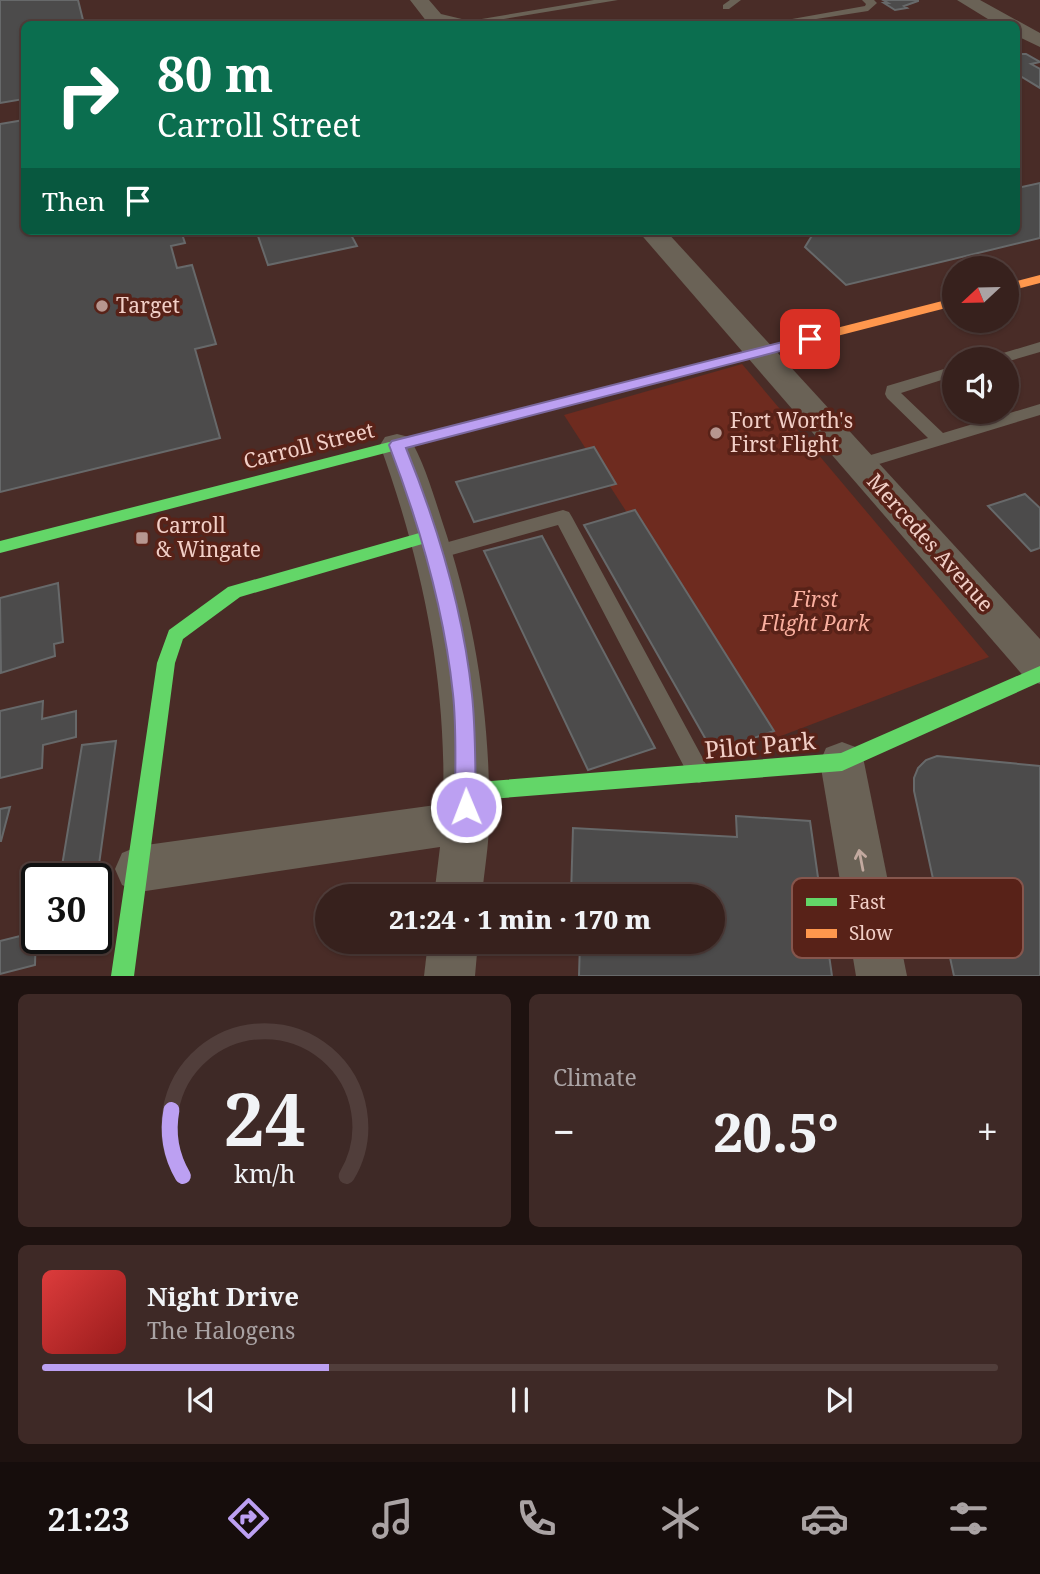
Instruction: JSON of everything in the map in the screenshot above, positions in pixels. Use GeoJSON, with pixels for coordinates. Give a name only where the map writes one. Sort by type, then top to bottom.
{"type":"FeatureCollection","features":[{"type":"Feature","properties":{"kind":"street"},"geometry":{"type":"LineString","coordinates":[[419,0],[434,18],[446,21]]}},
{"type":"Feature","properties":{"kind":"street"},"geometry":{"type":"LineString","coordinates":[[966,0],[1004,21]]}},
{"type":"Feature","properties":{"kind":"street"},"geometry":{"type":"LineString","coordinates":[[1020,30],[1040,41]]}},
{"type":"Feature","properties":{"kind":"street","name":"Mercedes Avenue"},"geometry":{"type":"LineString","coordinates":[[655,235],[1040,667]]}},
{"type":"Feature","properties":{"kind":"street"},"geometry":{"type":"LineString","coordinates":[[1019,285],[1040,279]]}},
{"type":"Feature","properties":{"kind":"street","name":"Carroll Street"},"geometry":{"type":"LineString","coordinates":[[0,547],[942,305]]}},
{"type":"Feature","properties":{"kind":"street"},"geometry":{"type":"LineString","coordinates":[[397,445],[432,545],[449,607],[463,696],[466,807],[459,884]]}},
{"type":"Feature","properties":{"kind":"street"},"geometry":{"type":"LineString","coordinates":[[122,975],[166,663],[175,635],[234,592],[432,545]]}},
{"type":"Feature","properties":{"kind":"street","name":"Pilot Park"},"geometry":{"type":"LineString","coordinates":[[466,807],[699,774],[842,762],[1040,674]]}},
{"type":"Feature","properties":{"kind":"street"},"geometry":{"type":"LineString","coordinates":[[842,762],[864,878]]}},
{"type":"Feature","properties":{"kind":"street"},"geometry":{"type":"LineString","coordinates":[[139,869],[466,807]]}},
{"type":"Feature","properties":{"kind":"street"},"geometry":{"type":"LineString","coordinates":[[449,975],[452,954]]}},
{"type":"Feature","properties":{"kind":"lane"},"geometry":{"type":"LineString","coordinates":[[477,21],[613,0]]}},
{"type":"Feature","properties":{"kind":"lane"},"geometry":{"type":"LineString","coordinates":[[726,7],[737,0]]}},
{"type":"Feature","properties":{"kind":"lane"},"geometry":{"type":"LineString","coordinates":[[788,21],[868,8],[872,3],[867,0]]}},
{"type":"Feature","properties":{"kind":"lane"},"geometry":{"type":"LineString","coordinates":[[1019,353],[1040,347]]}},
{"type":"Feature","properties":{"kind":"lane"},"geometry":{"type":"LineString","coordinates":[[940,440],[893,390],[942,375]]}},
{"type":"Feature","properties":{"kind":"lane"},"geometry":{"type":"LineString","coordinates":[[860,464],[1040,409]]}},
{"type":"Feature","properties":{"kind":"lane"},"geometry":{"type":"LineString","coordinates":[[432,545],[563,517],[699,774]]}},
{"type":"Feature","properties":{"kind":"green space","name":"First Flight Park"},"geometry":{"type":"Polygon","coordinates":[[[742,364],[989,657],[773,739],[564,415],[742,364]]]}},
{"type":"Feature","properties":{"kind":"building"},"geometry":{"type":"Polygon","coordinates":[[[0,0],[78,0],[83,21],[21,21],[21,100],[0,103],[0,0]]]}},
{"type":"Feature","properties":{"kind":"building"},"geometry":{"type":"Polygon","coordinates":[[[883,0],[918,1],[904,6],[907,8],[895,10],[883,0]]]}},
{"type":"Feature","properties":{"kind":"building"},"geometry":{"type":"Polygon","coordinates":[[[1020,54],[1026,54],[1040,62],[1031,64],[1040,69],[1040,88],[1020,76],[1020,54]]]}},
{"type":"Feature","properties":{"kind":"building","name":"Target"},"geometry":{"type":"Polygon","coordinates":[[[21,120],[21,235],[182,235],[185,243],[171,246],[177,268],[192,265],[216,344],[195,349],[220,438],[0,492],[0,124],[21,120]]]}},
{"type":"Feature","properties":{"kind":"building"},"geometry":{"type":"Polygon","coordinates":[[[1040,183],[1040,238],[966,256],[942,256],[942,262],[846,285],[805,247],[812,235],[1020,235],[1020,187],[1040,183]]]}},
{"type":"Feature","properties":{"kind":"building"},"geometry":{"type":"Polygon","coordinates":[[[351,235],[357,246],[268,265],[258,236],[351,235]]]}},
{"type":"Feature","properties":{"kind":"building"},"geometry":{"type":"Polygon","coordinates":[[[594,447],[616,484],[474,522],[456,482],[594,447]]]}},
{"type":"Feature","properties":{"kind":"building"},"geometry":{"type":"Polygon","coordinates":[[[1025,494],[1040,508],[1040,548],[1031,551],[988,506],[1025,494]]]}},
{"type":"Feature","properties":{"kind":"building"},"geometry":{"type":"Polygon","coordinates":[[[635,510],[774,731],[713,752],[584,525],[635,510]]]}},
{"type":"Feature","properties":{"kind":"building"},"geometry":{"type":"Polygon","coordinates":[[[542,536],[655,748],[588,770],[484,551],[542,536]]]}},
{"type":"Feature","properties":{"kind":"building"},"geometry":{"type":"Polygon","coordinates":[[[58,583],[63,642],[54,644],[55,656],[1,673],[0,598],[58,583]]]}},
{"type":"Feature","properties":{"kind":"building"},"geometry":{"type":"Polygon","coordinates":[[[43,701],[42,719],[76,711],[76,737],[43,745],[42,768],[0,778],[0,711],[43,701]]]}},
{"type":"Feature","properties":{"kind":"building"},"geometry":{"type":"Polygon","coordinates":[[[116,741],[99,863],[62,863],[82,745],[116,741]]]}},
{"type":"Feature","properties":{"kind":"building"},"geometry":{"type":"Polygon","coordinates":[[[937,756],[1040,766],[1040,976],[954,976],[950,958],[1023,958],[1023,878],[933,878],[914,791],[914,778],[918,768],[926,760],[937,756]]]}},
{"type":"Feature","properties":{"kind":"building"},"geometry":{"type":"Polygon","coordinates":[[[10,807],[1,841],[0,841],[0,809],[10,807]]]}},
{"type":"Feature","properties":{"kind":"building"},"geometry":{"type":"Polygon","coordinates":[[[736,816],[810,821],[818,878],[792,878],[792,958],[829,958],[832,976],[579,976],[580,954],[725,954],[725,884],[571,884],[573,828],[737,837],[736,816]]]}},
{"type":"Feature","properties":{"kind":"building"},"geometry":{"type":"Polygon","coordinates":[[[21,936],[21,954],[35,954],[35,965],[0,974],[0,941],[21,936]]]}},
{"type":"Feature","properties":{"kind":"traffic: fast"},"geometry":{"type":"LineString","coordinates":[[0,547],[743,356]]}},
{"type":"Feature","properties":{"kind":"traffic: fast"},"geometry":{"type":"LineString","coordinates":[[122,976],[166,663],[175,635],[234,592],[430,536]]}},
{"type":"Feature","properties":{"kind":"traffic: fast"},"geometry":{"type":"LineString","coordinates":[[465,792],[842,762],[1040,674]]}},
{"type":"Feature","properties":{"kind":"traffic: slow"},"geometry":{"type":"LineString","coordinates":[[1019,285],[1040,279]]}},
{"type":"Feature","properties":{"kind":"traffic: slow"},"geometry":{"type":"LineString","coordinates":[[743,356],[942,305]]}},
{"type":"Feature","properties":{"kind":"place","name":"Target"},"geometry":{"type":"Point","coordinates":[102,306]}},
{"type":"Feature","properties":{"kind":"place","name":"Fort Worth's First Flight"},"geometry":{"type":"Point","coordinates":[716,433]}},
{"type":"Feature","properties":{"kind":"place","name":"Carroll & Wingate"},"geometry":{"type":"Point","coordinates":[142,538]}},
{"type":"Feature","properties":{"kind":"route"},"geometry":{"type":"LineString","coordinates":[[466,807],[463,696],[449,607],[424,513],[397,445],[810,339]]}}]}
